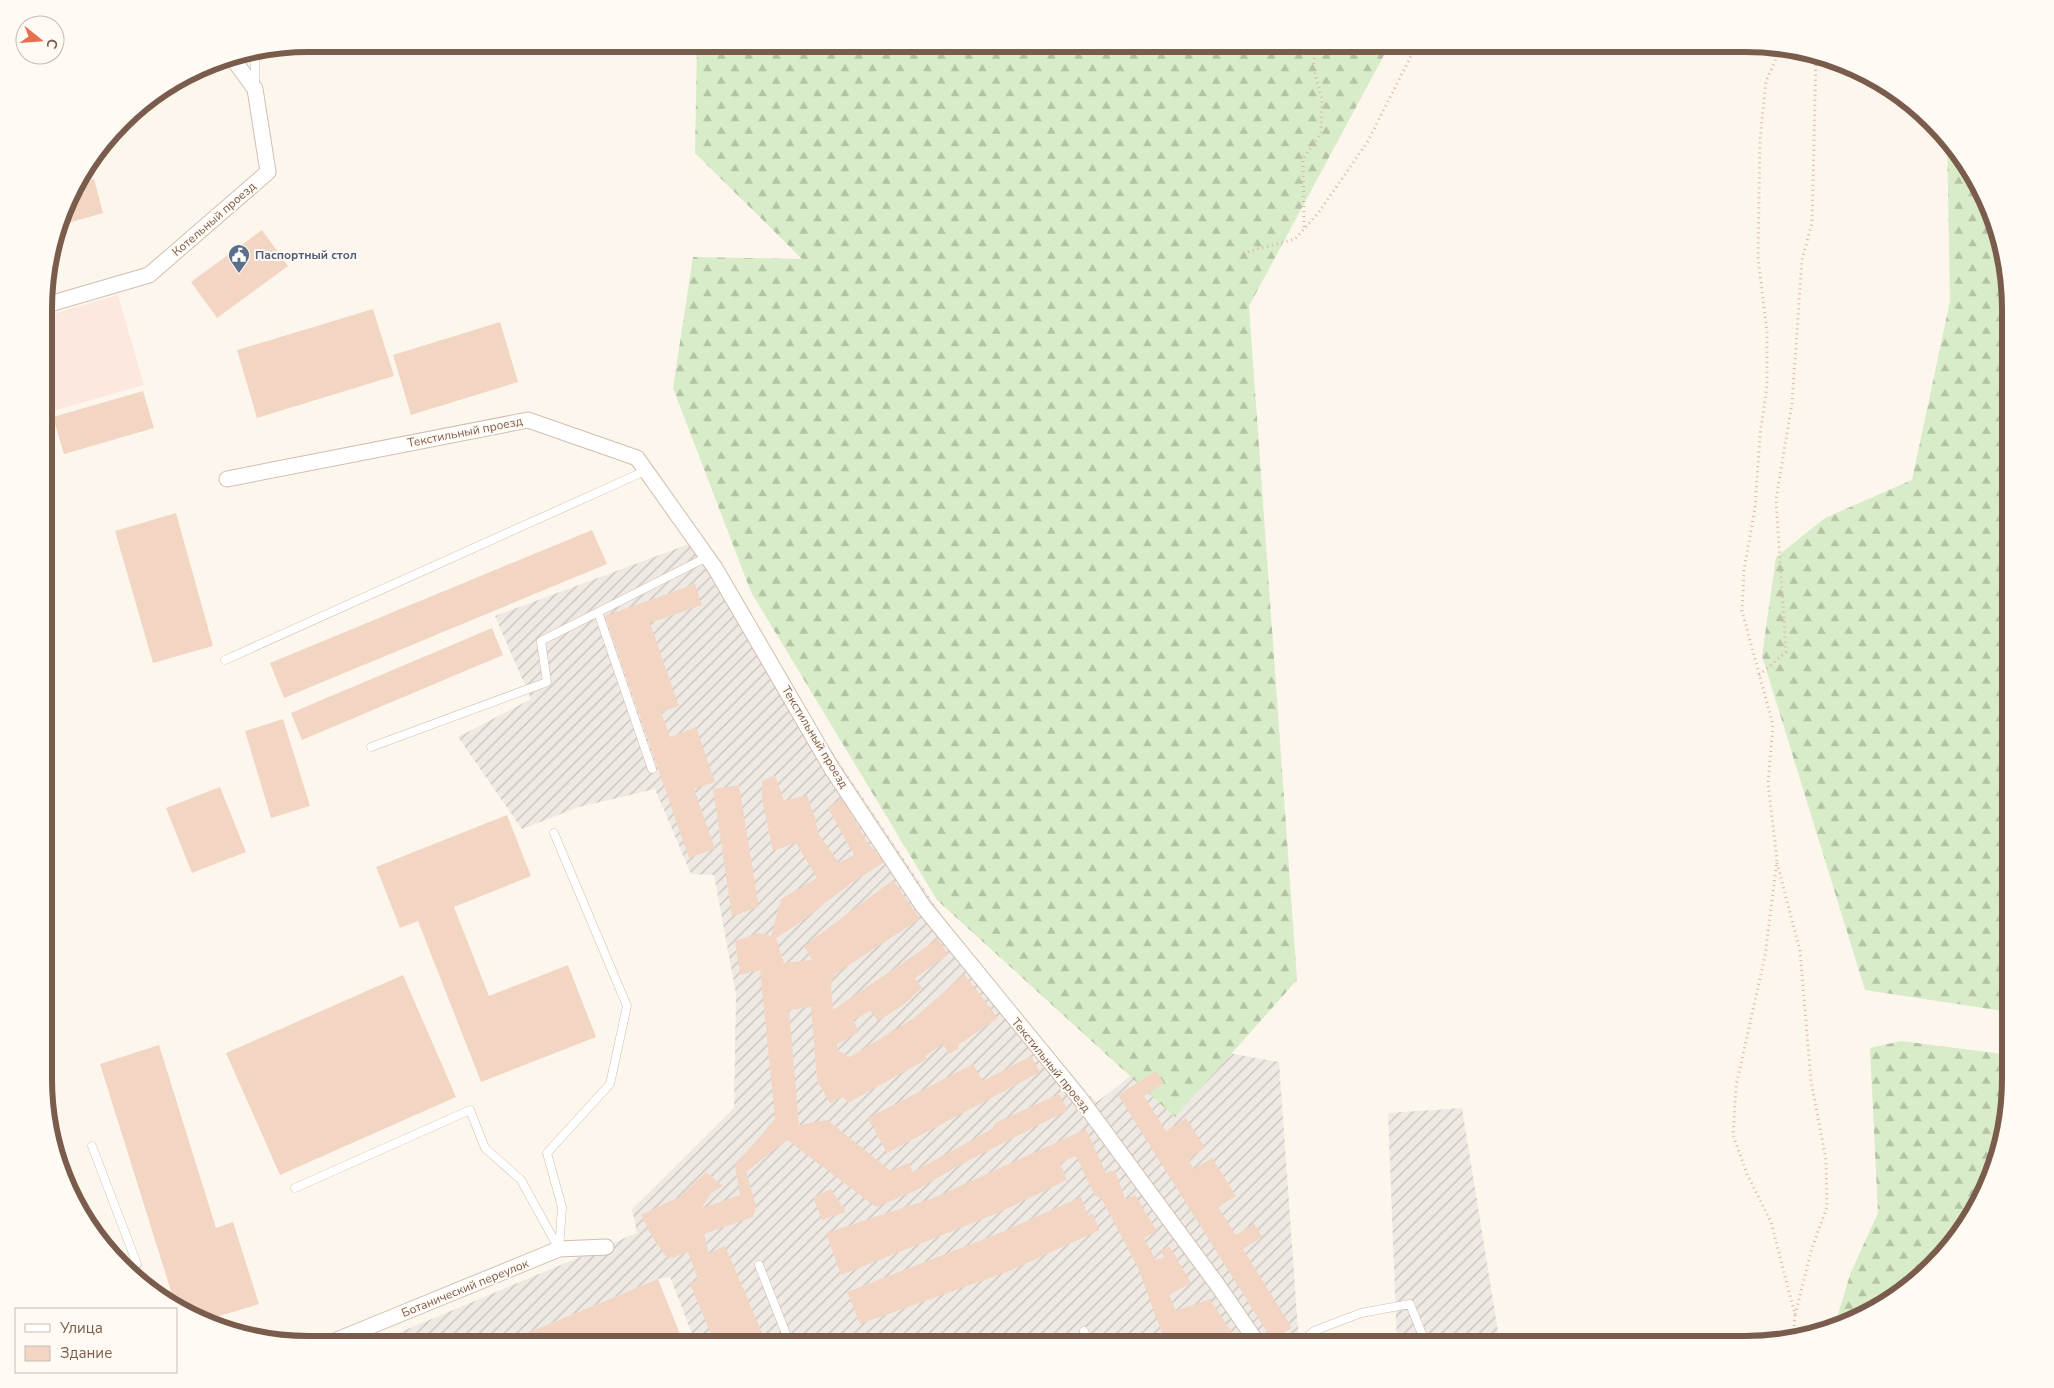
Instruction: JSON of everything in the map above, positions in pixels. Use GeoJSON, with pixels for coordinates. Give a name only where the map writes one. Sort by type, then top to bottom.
{"type":"FeatureCollection","features":[{"type":"Feature","properties":{"kind":"street","name":"Котельный проезд"},"geometry":{"type":"LineString","coordinates":[[52,303],[149,275],[268,172],[255,89],[235,63]]}},
{"type":"Feature","properties":{"kind":"street","name":"Текстильный проезд"},"geometry":{"type":"LineString","coordinates":[[227,479],[528,420],[637,458],[707,557],[832,769],[923,906],[1078,1097],[1252,1336]]}},
{"type":"Feature","properties":{"kind":"street","name":"Ботанический переулок"},"geometry":{"type":"LineString","coordinates":[[347,1336],[559,1249],[606,1247]]}},
{"type":"Feature","properties":{"kind":"lane"},"geometry":{"type":"LineString","coordinates":[[254,58],[255,89]]}},
{"type":"Feature","properties":{"kind":"lane"},"geometry":{"type":"LineString","coordinates":[[225,660],[645,471]]}},
{"type":"Feature","properties":{"kind":"lane"},"geometry":{"type":"LineString","coordinates":[[371,747],[547,682],[541,641],[707,557]]}},
{"type":"Feature","properties":{"kind":"lane"},"geometry":{"type":"LineString","coordinates":[[598,612],[652,769]]}},
{"type":"Feature","properties":{"kind":"lane"},"geometry":{"type":"LineString","coordinates":[[554,832],[627,1006],[610,1084],[547,1153],[562,1208],[559,1249]]}},
{"type":"Feature","properties":{"kind":"lane"},"geometry":{"type":"LineString","coordinates":[[296,1188],[470,1110],[485,1148],[522,1180],[559,1249]]}},
{"type":"Feature","properties":{"kind":"lane"},"geometry":{"type":"LineString","coordinates":[[92,1146],[137,1264],[134,1266]]}},
{"type":"Feature","properties":{"kind":"lane"},"geometry":{"type":"LineString","coordinates":[[758,1265],[787,1336]]}},
{"type":"Feature","properties":{"kind":"lane"},"geometry":{"type":"LineString","coordinates":[[1308,1336],[1314,1331],[1361,1313],[1410,1304],[1423,1336]]}},
{"type":"Feature","properties":{"kind":"lane"},"geometry":{"type":"LineString","coordinates":[[1084,1331],[1086,1336]]}},
{"type":"Feature","properties":{"kind":"path"},"geometry":{"type":"LineString","coordinates":[[1304,228],[1303,159],[1321,133],[1322,99],[1312,68],[1315,52]]}},
{"type":"Feature","properties":{"kind":"path"},"geometry":{"type":"LineString","coordinates":[[1244,254],[1295,239],[1319,212],[1368,141],[1413,52]]}},
{"type":"Feature","properties":{"kind":"path"},"geometry":{"type":"LineString","coordinates":[[1780,55],[1776,59],[1766,81],[1760,139],[1758,257],[1767,332],[1767,386],[1760,435],[1755,508],[1744,570],[1742,611],[1773,724],[1768,783],[1777,860],[1800,951],[1811,1081],[1826,1160],[1827,1207],[1812,1248],[1795,1315],[1794,1331]]}},
{"type":"Feature","properties":{"kind":"path"},"geometry":{"type":"LineString","coordinates":[[1759,675],[1786,652],[1776,500],[1792,403],[1802,260],[1812,223],[1816,63]]}},
{"type":"Feature","properties":{"kind":"path"},"geometry":{"type":"LineString","coordinates":[[1777,860],[1765,956],[1736,1086],[1733,1135],[1747,1174],[1770,1222],[1795,1315]]}},
{"type":"Feature","properties":{"kind":"shaded area"},"geometry":{"type":"Polygon","coordinates":[[[118,295],[144,385],[52,411],[52,314],[118,295]]]}},
{"type":"Feature","properties":{"kind":"shaded area"},"geometry":{"type":"Polygon","coordinates":[[[689,544],[807,714],[1021,1034],[1097,1102],[1173,1043],[1279,1062],[1298,1336],[693,1336],[670,1277],[658,1279],[520,1336],[391,1336],[637,1233],[632,1209],[734,1108],[736,994],[714,875],[691,874],[655,789],[579,807],[522,829],[458,737],[531,699],[495,616],[689,544]]]}},
{"type":"Feature","properties":{"kind":"shaded area"},"geometry":{"type":"Polygon","coordinates":[[[1462,1108],[1499,1336],[1397,1336],[1388,1113],[1462,1108]]]}},
{"type":"Feature","properties":{"kind":"green space"},"geometry":{"type":"Polygon","coordinates":[[[697,52],[1386,52],[1249,306],[1297,980],[1175,1117],[937,900],[751,592],[673,388],[693,257],[802,259],[695,153],[697,52]]]}},
{"type":"Feature","properties":{"kind":"green space"},"geometry":{"type":"Polygon","coordinates":[[[1947,152],[1967,181],[1982,211],[1997,259],[2001,292],[2002,1011],[1865,990],[1762,656],[1776,557],[1825,518],[1912,480],[1950,301],[1947,152]]]}},
{"type":"Feature","properties":{"kind":"green space"},"geometry":{"type":"Polygon","coordinates":[[[1901,1041],[2002,1054],[2001,1096],[1997,1129],[1988,1161],[1975,1192],[1958,1221],[1938,1248],[1914,1272],[1887,1292],[1858,1309],[1837,1318],[1851,1272],[1878,1213],[1870,1048],[1901,1041]]]}},
{"type":"Feature","properties":{"kind":"building"},"geometry":{"type":"Polygon","coordinates":[[[94,179],[103,213],[67,223],[72,211],[87,181],[94,179]]]}},
{"type":"Feature","properties":{"kind":"building","name":"Паспортный стол"},"geometry":{"type":"Polygon","coordinates":[[[262,230],[288,266],[217,318],[191,282],[262,230]]]}},
{"type":"Feature","properties":{"kind":"building"},"geometry":{"type":"Polygon","coordinates":[[[373,309],[394,376],[257,418],[237,350],[373,309]]]}},
{"type":"Feature","properties":{"kind":"building"},"geometry":{"type":"Polygon","coordinates":[[[500,322],[518,382],[411,415],[393,355],[500,322]]]}},
{"type":"Feature","properties":{"kind":"building"},"geometry":{"type":"Polygon","coordinates":[[[143,391],[154,428],[64,454],[53,417],[143,391]]]}},
{"type":"Feature","properties":{"kind":"building"},"geometry":{"type":"Polygon","coordinates":[[[176,513],[213,646],[153,663],[115,531],[176,513]]]}},
{"type":"Feature","properties":{"kind":"building"},"geometry":{"type":"Polygon","coordinates":[[[592,530],[607,564],[284,698],[270,663],[592,530]]]}},
{"type":"Feature","properties":{"kind":"building"},"geometry":{"type":"Polygon","coordinates":[[[695,584],[702,605],[650,623],[679,706],[661,712],[670,737],[696,727],[715,782],[694,789],[715,849],[689,858],[605,616],[695,584]]]}},
{"type":"Feature","properties":{"kind":"building"},"geometry":{"type":"Polygon","coordinates":[[[492,628],[503,655],[302,740],[291,713],[492,628]]]}},
{"type":"Feature","properties":{"kind":"building"},"geometry":{"type":"Polygon","coordinates":[[[283,719],[310,806],[271,818],[245,731],[283,719]]]}},
{"type":"Feature","properties":{"kind":"building"},"geometry":{"type":"Polygon","coordinates":[[[775,775],[784,801],[807,795],[818,833],[839,863],[854,855],[828,808],[842,798],[867,842],[884,862],[850,884],[798,924],[776,938],[784,963],[812,960],[804,946],[893,880],[920,919],[835,974],[831,984],[833,1010],[938,939],[948,955],[915,978],[922,988],[903,1005],[878,1021],[870,1011],[853,1020],[859,1032],[837,1044],[838,1051],[850,1057],[914,1018],[964,974],[998,1018],[958,1045],[959,1048],[949,1054],[943,1044],[925,1056],[927,1059],[848,1103],[843,1097],[830,1103],[817,1080],[811,1007],[789,1010],[799,1125],[827,1120],[891,1171],[908,1163],[913,1172],[992,1129],[995,1123],[1059,1094],[1068,1110],[956,1167],[917,1190],[876,1207],[787,1140],[746,1172],[756,1206],[753,1217],[704,1234],[709,1253],[725,1246],[764,1336],[712,1336],[690,1284],[698,1280],[688,1252],[668,1259],[653,1238],[641,1215],[681,1196],[706,1172],[723,1186],[711,1193],[702,1208],[740,1195],[735,1165],[775,1119],[760,970],[740,975],[735,941],[759,933],[771,936],[781,899],[817,878],[796,843],[773,851],[762,800],[762,781],[775,775]]]}},
{"type":"Feature","properties":{"kind":"building"},"geometry":{"type":"Polygon","coordinates":[[[739,785],[759,907],[732,916],[713,789],[739,785]]]}},
{"type":"Feature","properties":{"kind":"building"},"geometry":{"type":"Polygon","coordinates":[[[220,787],[246,852],[192,873],[166,808],[220,787]]]}},
{"type":"Feature","properties":{"kind":"building"},"geometry":{"type":"Polygon","coordinates":[[[507,815],[531,876],[454,907],[489,996],[568,965],[596,1037],[481,1082],[418,921],[400,928],[376,867],[507,815]]]}},
{"type":"Feature","properties":{"kind":"building"},"geometry":{"type":"Polygon","coordinates":[[[403,975],[456,1097],[280,1175],[226,1053],[403,975]]]}},
{"type":"Feature","properties":{"kind":"building"},"geometry":{"type":"Polygon","coordinates":[[[159,1045],[216,1228],[233,1222],[259,1304],[215,1317],[172,1295],[100,1064],[159,1045]]]}},
{"type":"Feature","properties":{"kind":"building"},"geometry":{"type":"Polygon","coordinates":[[[1031,1056],[1040,1072],[887,1153],[868,1118],[973,1064],[983,1081],[1031,1056]]]}},
{"type":"Feature","properties":{"kind":"building"},"geometry":{"type":"Polygon","coordinates":[[[1156,1071],[1164,1083],[1144,1096],[1166,1131],[1186,1118],[1205,1148],[1188,1159],[1194,1169],[1212,1158],[1236,1196],[1218,1207],[1236,1235],[1254,1223],[1262,1237],[1243,1249],[1292,1328],[1279,1336],[1269,1336],[1118,1095],[1156,1071]]]}},
{"type":"Feature","properties":{"kind":"building"},"geometry":{"type":"Polygon","coordinates":[[[1086,1129],[1106,1173],[1115,1170],[1125,1199],[1135,1195],[1157,1231],[1144,1238],[1156,1260],[1164,1257],[1160,1250],[1170,1247],[1191,1283],[1169,1295],[1176,1311],[1210,1299],[1233,1334],[1228,1336],[1163,1336],[1138,1268],[1101,1198],[1095,1196],[1076,1156],[1060,1163],[1067,1180],[998,1213],[841,1275],[826,1233],[936,1197],[1086,1129]]]}},
{"type":"Feature","properties":{"kind":"building"},"geometry":{"type":"Polygon","coordinates":[[[831,1189],[846,1212],[822,1220],[813,1197],[831,1189]]]}},
{"type":"Feature","properties":{"kind":"building"},"geometry":{"type":"Polygon","coordinates":[[[1081,1197],[1088,1216],[1092,1213],[1100,1230],[1007,1272],[860,1324],[847,1292],[1002,1232],[1081,1197]]]}},
{"type":"Feature","properties":{"kind":"building"},"geometry":{"type":"Polygon","coordinates":[[[658,1279],[681,1336],[520,1336],[658,1279]]]}},
{"type":"Feature","properties":{"kind":"place","name":"Паспортный стол"},"geometry":{"type":"Point","coordinates":[239,274]}}]}
